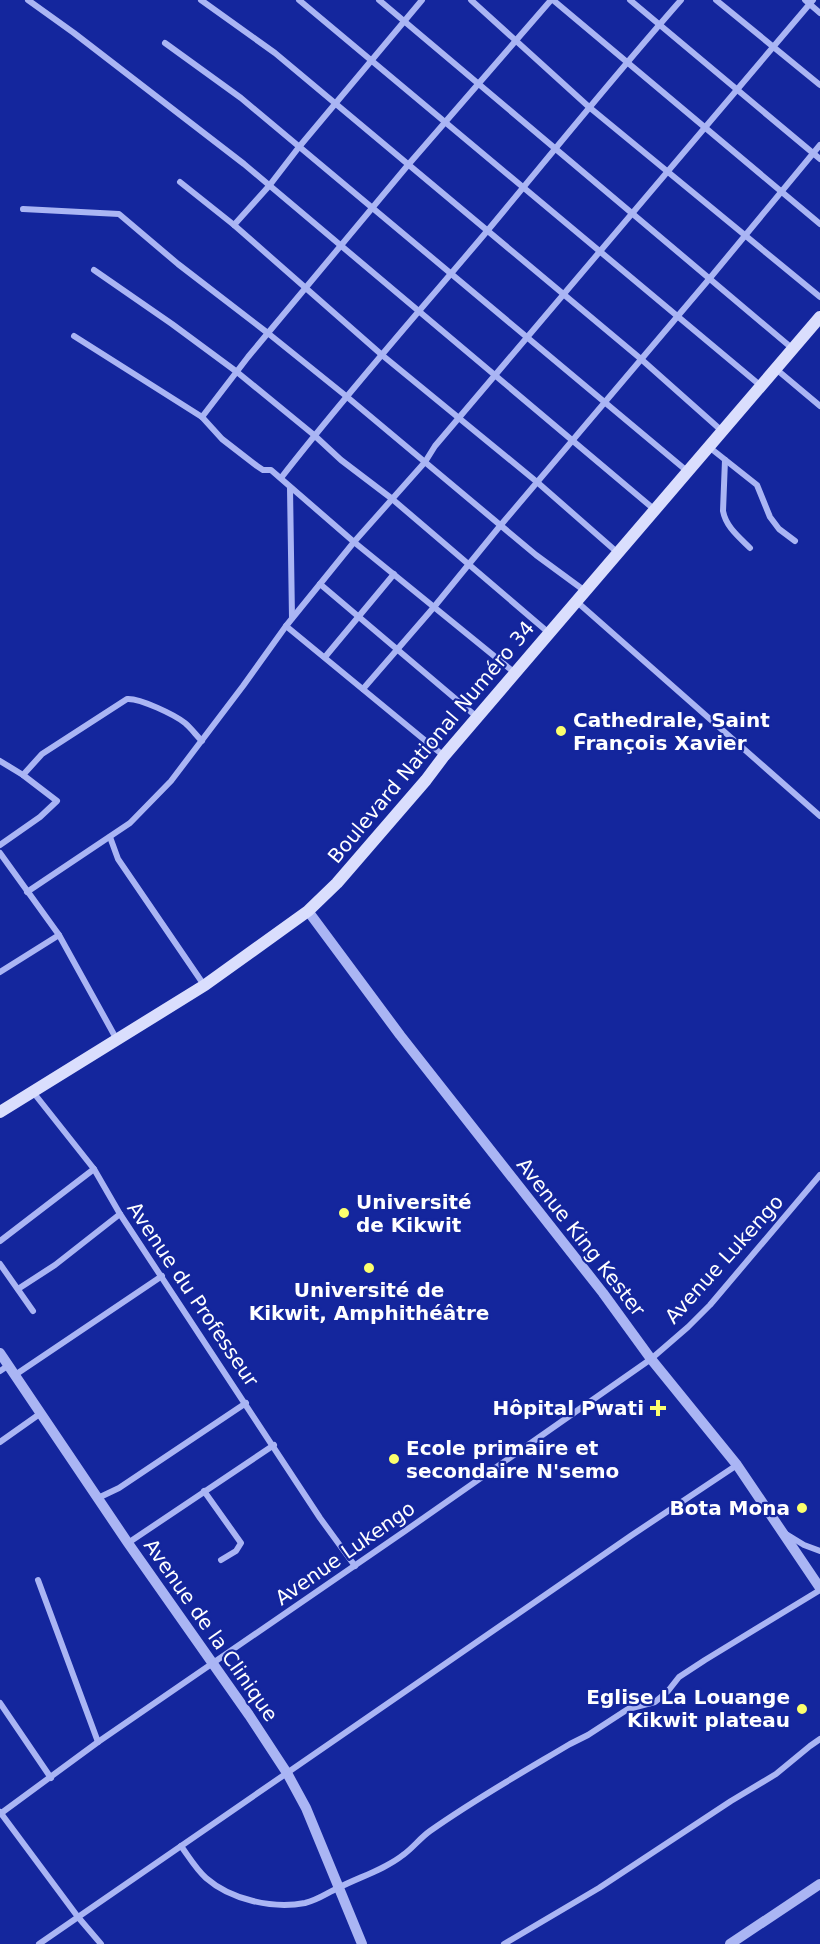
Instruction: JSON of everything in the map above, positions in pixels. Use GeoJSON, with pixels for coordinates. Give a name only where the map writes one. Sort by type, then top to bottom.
{"type":"FeatureCollection","features":[{"type":"Feature","properties":{"kind":"main road","name":"Boulevard National Numéro 34"},"geometry":{"type":"LineString","coordinates":[[0,1112],[205,985],[308,911],[337,883],[820,317]]}},
{"type":"Feature","properties":{"kind":"street"},"geometry":{"type":"LineString","coordinates":[[28,0],[244,164],[655,510]]}},
{"type":"Feature","properties":{"kind":"street"},"geometry":{"type":"LineString","coordinates":[[201,0],[275,54],[641,359],[722,431]]}},
{"type":"Feature","properties":{"kind":"street"},"geometry":{"type":"LineString","coordinates":[[299,0],[760,386]]}},
{"type":"Feature","properties":{"kind":"street"},"geometry":{"type":"LineString","coordinates":[[379,0],[793,349]]}},
{"type":"Feature","properties":{"kind":"street"},"geometry":{"type":"LineString","coordinates":[[234,225],[269,186],[422,0]]}},
{"type":"Feature","properties":{"kind":"street"},"geometry":{"type":"LineString","coordinates":[[471,0],[589,106],[820,297]]}},
{"type":"Feature","properties":{"kind":"street"},"geometry":{"type":"LineString","coordinates":[[202,417],[408,165],[552,0],[820,224]]}},
{"type":"Feature","properties":{"kind":"street"},"geometry":{"type":"LineString","coordinates":[[630,0],[820,159]]}},
{"type":"Feature","properties":{"kind":"street"},"geometry":{"type":"LineString","coordinates":[[281,478],[346,396],[681,0]]}},
{"type":"Feature","properties":{"kind":"street"},"geometry":{"type":"LineString","coordinates":[[716,0],[820,85]]}},
{"type":"Feature","properties":{"kind":"street"},"geometry":{"type":"LineString","coordinates":[[27,892],[130,823],[171,781],[292,618],[354,542],[425,462],[435,446],[809,1],[820,13]]}},
{"type":"Feature","properties":{"kind":"street"},"geometry":{"type":"LineString","coordinates":[[165,43],[241,98],[374,207],[687,471]]}},
{"type":"Feature","properties":{"kind":"street"},"geometry":{"type":"LineString","coordinates":[[363,689],[820,145]]}},
{"type":"Feature","properties":{"kind":"street"},"geometry":{"type":"LineString","coordinates":[[180,182],[234,225],[382,355],[537,482],[618,553]]}},
{"type":"Feature","properties":{"kind":"street"},"geometry":{"type":"LineString","coordinates":[[23,209],[119,214],[178,264],[346,396],[500,526],[580,596],[820,816]]}},
{"type":"Feature","properties":{"kind":"street"},"geometry":{"type":"LineString","coordinates":[[94,270],[237,372],[341,460],[391,498],[549,633]]}},
{"type":"Feature","properties":{"kind":"street"},"geometry":{"type":"LineString","coordinates":[[74,336],[202,417],[222,439],[263,470],[271,470],[354,542],[515,673]]}},
{"type":"Feature","properties":{"kind":"street"},"geometry":{"type":"LineString","coordinates":[[775,369],[820,405]]}},
{"type":"Feature","properties":{"kind":"street"},"geometry":{"type":"LineString","coordinates":[[708,447],[757,485],[770,517],[779,529],[795,541]]}},
{"type":"Feature","properties":{"kind":"street"},"geometry":{"type":"LineString","coordinates":[[725,460],[724,520],[750,548]]}},
{"type":"Feature","properties":{"kind":"street"},"geometry":{"type":"LineString","coordinates":[[290,488],[292,618]]}},
{"type":"Feature","properties":{"kind":"street"},"geometry":{"type":"LineString","coordinates":[[325,657],[394,574]]}},
{"type":"Feature","properties":{"kind":"street"},"geometry":{"type":"LineString","coordinates":[[320,584],[477,717]]}},
{"type":"Feature","properties":{"kind":"street"},"geometry":{"type":"LineString","coordinates":[[286,626],[444,756]]}},
{"type":"Feature","properties":{"kind":"street"},"geometry":{"type":"LineString","coordinates":[[23,775],[42,754],[127,699],[145,702],[179,719],[202,741]]}},
{"type":"Feature","properties":{"kind":"street"},"geometry":{"type":"LineString","coordinates":[[0,845],[40,817],[57,801],[23,775],[1,764]]}},
{"type":"Feature","properties":{"kind":"street"},"geometry":{"type":"LineString","coordinates":[[110,837],[118,859],[205,985]]}},
{"type":"Feature","properties":{"kind":"street"},"geometry":{"type":"LineString","coordinates":[[0,853],[59,935],[118,1040]]}},
{"type":"Feature","properties":{"kind":"street","name":"Avenue King Kester"},"geometry":{"type":"LineString","coordinates":[[308,911],[391,1024],[603,1293],[651,1359],[737,1465],[820,1589]]}},
{"type":"Feature","properties":{"kind":"street"},"geometry":{"type":"LineString","coordinates":[[0,972],[59,935]]}},
{"type":"Feature","properties":{"kind":"street","name":"Avenue du Professeur"},"geometry":{"type":"LineString","coordinates":[[33,1092],[94,1169],[120,1214],[320,1518],[355,1566]]}},
{"type":"Feature","properties":{"kind":"street"},"geometry":{"type":"LineString","coordinates":[[0,1241],[94,1169]]}},
{"type":"Feature","properties":{"kind":"street","name":"Avenue Lukengo"},"geometry":{"type":"LineString","coordinates":[[0,1813],[98,1742],[651,1359],[710,1305],[819,1179]]}},
{"type":"Feature","properties":{"kind":"street"},"geometry":{"type":"LineString","coordinates":[[18,1289],[70,1253],[120,1214]]}},
{"type":"Feature","properties":{"kind":"street"},"geometry":{"type":"LineString","coordinates":[[0,1264],[33,1311]]}},
{"type":"Feature","properties":{"kind":"street"},"geometry":{"type":"LineString","coordinates":[[15,1375],[162,1276]]}},
{"type":"Feature","properties":{"kind":"street","name":"Avenue de la Clinique"},"geometry":{"type":"LineString","coordinates":[[0,1353],[4,1368],[15,1375],[41,1412],[128,1543],[287,1773],[306,1808],[362,1944]]}},
{"type":"Feature","properties":{"kind":"street"},"geometry":{"type":"LineString","coordinates":[[98,1498],[119,1488],[246,1403]]}},
{"type":"Feature","properties":{"kind":"street"},"geometry":{"type":"LineString","coordinates":[[0,1442],[41,1412]]}},
{"type":"Feature","properties":{"kind":"street"},"geometry":{"type":"LineString","coordinates":[[128,1543],[274,1445]]}},
{"type":"Feature","properties":{"kind":"street"},"geometry":{"type":"LineString","coordinates":[[39,1944],[737,1465]]}},
{"type":"Feature","properties":{"kind":"street"},"geometry":{"type":"LineString","coordinates":[[204,1491],[241,1543],[236,1551],[221,1560]]}},
{"type":"Feature","properties":{"kind":"street"},"geometry":{"type":"LineString","coordinates":[[782,1531],[804,1545],[820,1551]]}},
{"type":"Feature","properties":{"kind":"street"},"geometry":{"type":"LineString","coordinates":[[38,1580],[98,1742]]}},
{"type":"Feature","properties":{"kind":"street"},"geometry":{"type":"LineString","coordinates":[[181,1846],[207,1879],[240,1897],[258,1902],[288,1905],[307,1903],[328,1895],[403,1856],[428,1832],[628,1709],[655,1702],[680,1677],[820,1589]]}},
{"type":"Feature","properties":{"kind":"street"},"geometry":{"type":"LineString","coordinates":[[0,1703],[51,1778]]}},
{"type":"Feature","properties":{"kind":"street"},"geometry":{"type":"LineString","coordinates":[[504,1944],[599,1888],[776,1774],[820,1739]]}},
{"type":"Feature","properties":{"kind":"street"},"geometry":{"type":"LineString","coordinates":[[0,1813],[101,1944]]}},
{"type":"Feature","properties":{"kind":"street"},"geometry":{"type":"LineString","coordinates":[[730,1944],[820,1884]]}},
{"type":"Feature","properties":{"kind":"place","name":"Cathedrale, Saint François Xavier"},"geometry":{"type":"Point","coordinates":[561,731]}},
{"type":"Feature","properties":{"kind":"place","name":"Université de Kikwit"},"geometry":{"type":"Point","coordinates":[344,1213]}},
{"type":"Feature","properties":{"kind":"place","name":"Université de Kikwit, Amphithéâtre"},"geometry":{"type":"Point","coordinates":[369,1268]}},
{"type":"Feature","properties":{"kind":"place","name":"Hôpital Pwati"},"geometry":{"type":"Point","coordinates":[658,1408]}},
{"type":"Feature","properties":{"kind":"place","name":"Ecole primaire et secondaire N'semo"},"geometry":{"type":"Point","coordinates":[394,1459]}},
{"type":"Feature","properties":{"kind":"place","name":"Bota Mona"},"geometry":{"type":"Point","coordinates":[802,1508]}},
{"type":"Feature","properties":{"kind":"place","name":"Eglise La Louange Kikwit plateau"},"geometry":{"type":"Point","coordinates":[802,1709]}}]}
